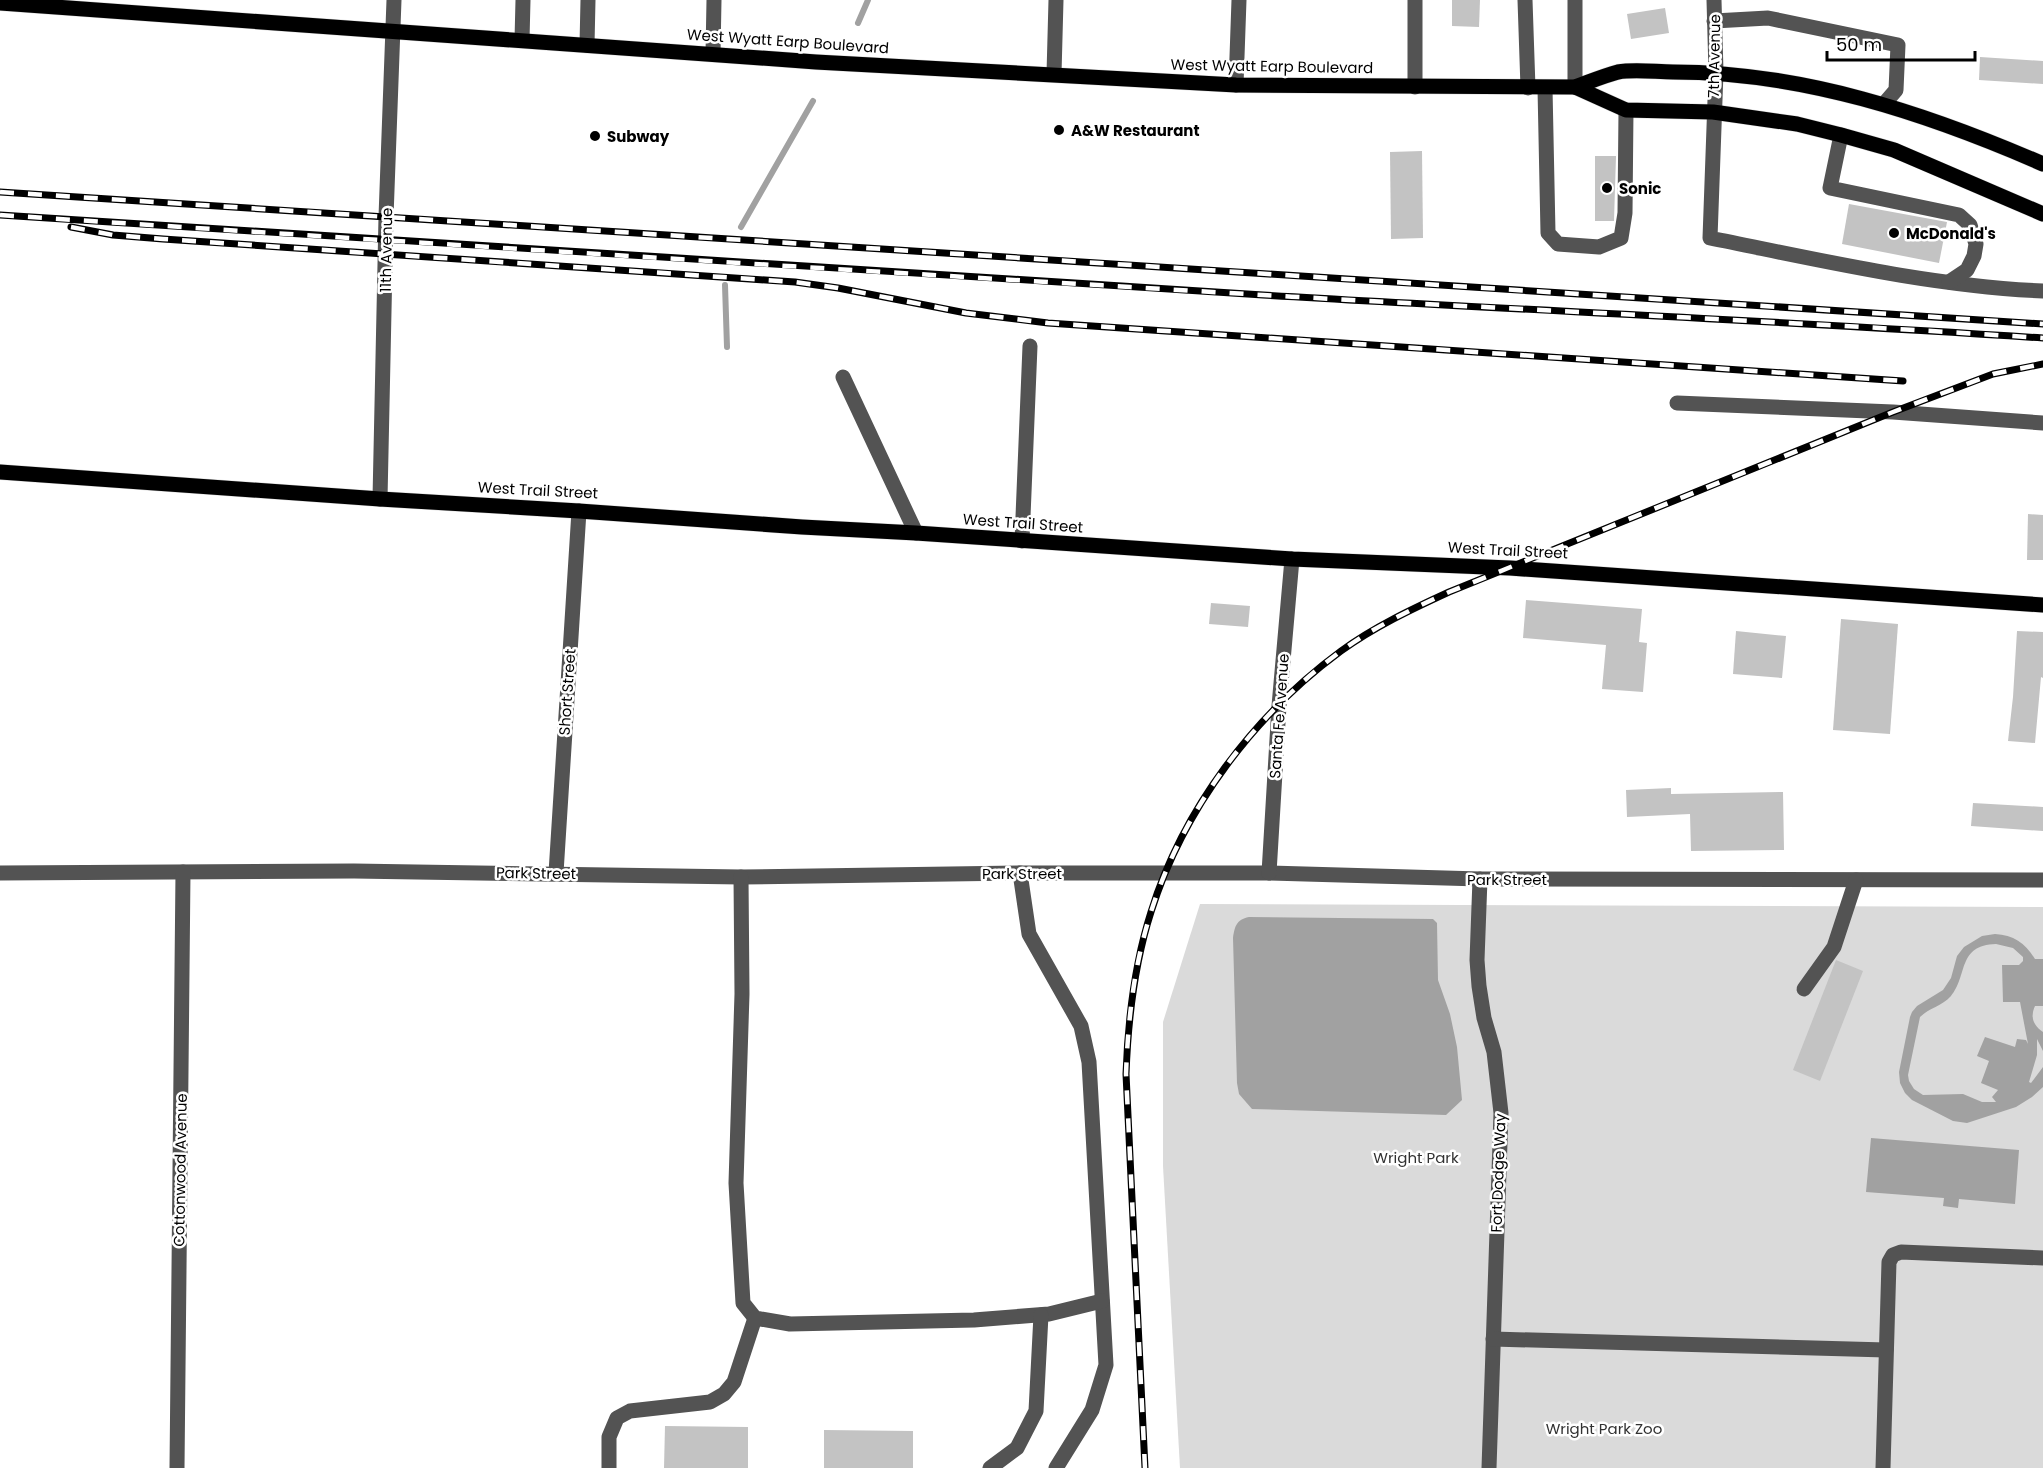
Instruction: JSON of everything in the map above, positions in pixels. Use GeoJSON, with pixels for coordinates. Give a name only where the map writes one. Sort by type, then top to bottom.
{"type":"FeatureCollection","features":[{"type":"Feature","properties":{"kind":"main road","name":"West Wyatt Earp Boulevard"},"geometry":{"type":"LineString","coordinates":[[0,3],[81,4],[713,54],[1236,85],[1545,88],[1575,87],[1619,72],[1716,72],[1814,88],[1884,104],[1966,131],[2043,164]]}},
{"type":"Feature","properties":{"kind":"main road","name":"West Wyatt Earp Boulevard"},"geometry":{"type":"LineString","coordinates":[[1575,87],[1626,110],[1713,112],[1797,124],[1841,135],[1894,150],[2043,214]]}},
{"type":"Feature","properties":{"kind":"main road","name":"West Trail Street"},"geometry":{"type":"LineString","coordinates":[[0,472],[790,527],[916,533],[1292,559],[1510,568],[2043,605]]}},
{"type":"Feature","properties":{"kind":"street","name":"11th Avenue"},"geometry":{"type":"LineString","coordinates":[[380,499],[386,217],[394,0]]}},
{"type":"Feature","properties":{"kind":"street"},"geometry":{"type":"LineString","coordinates":[[522,40],[523,0]]}},
{"type":"Feature","properties":{"kind":"street"},"geometry":{"type":"LineString","coordinates":[[587,45],[588,0]]}},
{"type":"Feature","properties":{"kind":"street"},"geometry":{"type":"LineString","coordinates":[[713,54],[714,0]]}},
{"type":"Feature","properties":{"kind":"street"},"geometry":{"type":"LineString","coordinates":[[1054,75],[1056,0]]}},
{"type":"Feature","properties":{"kind":"street"},"geometry":{"type":"LineString","coordinates":[[1236,85],[1239,0]]}},
{"type":"Feature","properties":{"kind":"street"},"geometry":{"type":"LineString","coordinates":[[1415,0],[1415,87]]}},
{"type":"Feature","properties":{"kind":"street"},"geometry":{"type":"LineString","coordinates":[[1525,0],[1528,88]]}},
{"type":"Feature","properties":{"kind":"street"},"geometry":{"type":"LineString","coordinates":[[1575,0],[1575,87]]}},
{"type":"Feature","properties":{"kind":"street","name":"7th Avenue"},"geometry":{"type":"LineString","coordinates":[[1714,0],[1716,72],[1710,238],[1871,270],[1950,282]]}},
{"type":"Feature","properties":{"kind":"street"},"geometry":{"type":"LineString","coordinates":[[1714,21],[1768,18],[1899,45],[1896,90],[1884,104]]}},
{"type":"Feature","properties":{"kind":"street"},"geometry":{"type":"LineString","coordinates":[[1545,88],[1548,233],[1558,244],[1599,247],[1621,238],[1625,213],[1626,110]]}},
{"type":"Feature","properties":{"kind":"street"},"geometry":{"type":"LineString","coordinates":[[1841,135],[1830,188],[1959,215],[1970,225],[1976,244],[1974,256],[1967,270],[1950,282]]}},
{"type":"Feature","properties":{"kind":"street"},"geometry":{"type":"LineString","coordinates":[[1950,282],[1992,289],[2043,291]]}},
{"type":"Feature","properties":{"kind":"street"},"geometry":{"type":"LineString","coordinates":[[1022,541],[1030,346]]}},
{"type":"Feature","properties":{"kind":"street"},"geometry":{"type":"LineString","coordinates":[[843,377],[916,533]]}},
{"type":"Feature","properties":{"kind":"street"},"geometry":{"type":"LineString","coordinates":[[1677,403],[1893,412],[2043,423]]}},
{"type":"Feature","properties":{"kind":"street","name":"Short Street"},"geometry":{"type":"LineString","coordinates":[[555,873],[579,511]]}},
{"type":"Feature","properties":{"kind":"street","name":"Santa Fe Avenue"},"geometry":{"type":"LineString","coordinates":[[1269,873],[1279,706],[1292,559]]}},
{"type":"Feature","properties":{"kind":"street","name":"Park Street"},"geometry":{"type":"LineString","coordinates":[[0,873],[354,870],[741,877],[1020,873],[1269,873],[1480,879],[2043,880]]}},
{"type":"Feature","properties":{"kind":"street","name":"Cottonwood Avenue"},"geometry":{"type":"LineString","coordinates":[[177,1468],[183,872]]}},
{"type":"Feature","properties":{"kind":"street"},"geometry":{"type":"LineString","coordinates":[[1020,873],[1029,934],[1081,1026],[1089,1062],[1106,1365],[1092,1410],[1056,1468]]}},
{"type":"Feature","properties":{"kind":"street"},"geometry":{"type":"LineString","coordinates":[[741,877],[742,994],[736,1184],[743,1303],[755,1318],[789,1323],[974,1320],[1041,1315],[1102,1301]]}},
{"type":"Feature","properties":{"kind":"street","name":"Fort Dodge Way"},"geometry":{"type":"LineString","coordinates":[[1480,879],[1477,960],[1479,986],[1484,1018],[1494,1052],[1501,1113],[1489,1468]]}},
{"type":"Feature","properties":{"kind":"street"},"geometry":{"type":"LineString","coordinates":[[1804,989],[1834,947],[1856,880]]}},
{"type":"Feature","properties":{"kind":"street"},"geometry":{"type":"LineString","coordinates":[[1883,1468],[1889,1262],[1893,1255],[1901,1252],[2043,1258]]}},
{"type":"Feature","properties":{"kind":"street"},"geometry":{"type":"LineString","coordinates":[[990,1468],[1017,1448],[1036,1411],[1041,1315]]}},
{"type":"Feature","properties":{"kind":"street"},"geometry":{"type":"LineString","coordinates":[[609,1468],[609,1437],[617,1418],[630,1411],[710,1402],[724,1394],[734,1382],[755,1318]]}},
{"type":"Feature","properties":{"kind":"street"},"geometry":{"type":"LineString","coordinates":[[1493,1339],[1886,1350]]}},
{"type":"Feature","properties":{"kind":"green space","name":"Wright Park"},"geometry":{"type":"Polygon","coordinates":[[[1200,904],[2043,907],[2043,1468],[1180,1468],[1163,1166],[1163,1022],[1200,904]]]}},
{"type":"Feature","properties":{"kind":"shaded area"},"geometry":{"type":"Polygon","coordinates":[[[1249,917],[1433,919],[1437,923],[1438,980],[1450,1014],[1457,1047],[1462,1100],[1446,1115],[1252,1109],[1239,1094],[1237,1083],[1233,938],[1237,924],[1249,917]]]}},
{"type":"Feature","properties":{"kind":"shaded area"},"geometry":{"type":"Polygon","coordinates":[[[1995,934],[2014,938],[2028,949],[2035,959],[2043,959],[2043,1006],[2035,1006],[2033,1017],[2037,1027],[2043,1032],[2043,1051],[2037,1039],[2037,1055],[2029,1082],[2031,1083],[2043,1067],[2043,1087],[2016,1107],[1967,1123],[1953,1121],[1912,1100],[1900,1083],[1899,1072],[1912,1012],[1917,1006],[1943,990],[1951,978],[1957,956],[1964,947],[1982,936],[1995,934]],[[1996,944],[1975,950],[1965,963],[1951,996],[1920,1017],[1908,1075],[1914,1089],[1923,1095],[1963,1094],[1982,1102],[1996,1102],[1992,1097],[1998,1090],[1981,1083],[1989,1061],[1977,1056],[1985,1037],[2015,1047],[2017,1039],[2026,1040],[2028,1044],[2020,1002],[2003,1002],[2002,965],[2019,965],[2023,961],[2023,957],[2013,948],[1996,944]]]}},
{"type":"Feature","properties":{"kind":"shaded area"},"geometry":{"type":"Polygon","coordinates":[[[1871,1138],[2019,1150],[2015,1204],[1959,1199],[1958,1208],[1943,1206],[1944,1198],[1866,1192],[1871,1138]]]}},
{"type":"Feature","properties":{"kind":"building"},"geometry":{"type":"Polygon","coordinates":[[[1452,0],[1480,0],[1479,27],[1452,26],[1452,0]]]}},
{"type":"Feature","properties":{"kind":"building"},"geometry":{"type":"Polygon","coordinates":[[[1665,8],[1669,33],[1631,39],[1627,14],[1665,8]]]}},
{"type":"Feature","properties":{"kind":"building"},"geometry":{"type":"Polygon","coordinates":[[[1980,57],[2043,61],[2043,84],[1979,80],[1980,57]]]}},
{"type":"Feature","properties":{"kind":"building"},"geometry":{"type":"Polygon","coordinates":[[[1422,151],[1423,238],[1391,239],[1390,152],[1422,151]]]}},
{"type":"Feature","properties":{"kind":"building","name":"Sonic"},"geometry":{"type":"Polygon","coordinates":[[[1595,156],[1616,156],[1614,221],[1595,221],[1595,156]]]}},
{"type":"Feature","properties":{"kind":"building","name":"McDonald's"},"geometry":{"type":"Polygon","coordinates":[[[1849,204],[1947,222],[1939,263],[1842,244],[1849,204]]]}},
{"type":"Feature","properties":{"kind":"building"},"geometry":{"type":"Polygon","coordinates":[[[2028,514],[2043,515],[2043,560],[2027,560],[2028,514]]]}},
{"type":"Feature","properties":{"kind":"building"},"geometry":{"type":"Polygon","coordinates":[[[1526,600],[1642,609],[1639,642],[1647,643],[1643,692],[1602,689],[1606,645],[1523,638],[1526,600]]]}},
{"type":"Feature","properties":{"kind":"building"},"geometry":{"type":"Polygon","coordinates":[[[1211,603],[1250,606],[1248,627],[1209,624],[1211,603]]]}},
{"type":"Feature","properties":{"kind":"building"},"geometry":{"type":"Polygon","coordinates":[[[1841,619],[1898,624],[1890,734],[1833,730],[1841,619]]]}},
{"type":"Feature","properties":{"kind":"building"},"geometry":{"type":"Polygon","coordinates":[[[1736,631],[1786,636],[1782,678],[1733,674],[1736,631]]]}},
{"type":"Feature","properties":{"kind":"building"},"geometry":{"type":"Polygon","coordinates":[[[2017,631],[2043,632],[2043,678],[2041,677],[2035,743],[2008,741],[2017,631]]]}},
{"type":"Feature","properties":{"kind":"building"},"geometry":{"type":"Polygon","coordinates":[[[1671,788],[1671,794],[1783,792],[1784,850],[1691,851],[1690,814],[1627,817],[1626,790],[1671,788]]]}},
{"type":"Feature","properties":{"kind":"building"},"geometry":{"type":"Polygon","coordinates":[[[1973,803],[2043,807],[2043,831],[1971,826],[1973,803]]]}},
{"type":"Feature","properties":{"kind":"building"},"geometry":{"type":"Polygon","coordinates":[[[1836,960],[1863,971],[1820,1081],[1793,1070],[1836,960]]]}},
{"type":"Feature","properties":{"kind":"building"},"geometry":{"type":"Polygon","coordinates":[[[665,1426],[748,1427],[748,1468],[664,1468],[665,1426]]]}},
{"type":"Feature","properties":{"kind":"building"},"geometry":{"type":"Polygon","coordinates":[[[824,1430],[913,1431],[913,1468],[824,1468],[824,1430]]]}},
{"type":"Feature","properties":{"kind":"waterway"},"geometry":{"type":"LineString","coordinates":[[858,23],[868,0]]}},
{"type":"Feature","properties":{"kind":"waterway"},"geometry":{"type":"LineString","coordinates":[[741,227],[813,101]]}},
{"type":"Feature","properties":{"kind":"waterway"},"geometry":{"type":"LineString","coordinates":[[725,285],[727,347]]}},
{"type":"Feature","properties":{"kind":"railway"},"geometry":{"type":"LineString","coordinates":[[0,192],[2043,324]]}},
{"type":"Feature","properties":{"kind":"railway"},"geometry":{"type":"LineString","coordinates":[[0,215],[1105,286],[2043,338]]}},
{"type":"Feature","properties":{"kind":"railway"},"geometry":{"type":"LineString","coordinates":[[71,227],[113,235],[163,239],[795,282],[966,313],[1048,323],[1903,381]]}},
{"type":"Feature","properties":{"kind":"railway"},"geometry":{"type":"LineString","coordinates":[[1145,1468],[1126,1074],[1133,992],[1145,932],[1165,874],[1202,801],[1225,767],[1251,735],[1279,704],[1341,651],[1380,626],[1435,598],[1893,412],[1993,374],[2043,364]]}},
{"type":"Feature","properties":{"kind":"place","name":"A&W Restaurant"},"geometry":{"type":"Point","coordinates":[1059,130]}},
{"type":"Feature","properties":{"kind":"place","name":"Subway"},"geometry":{"type":"Point","coordinates":[595,136]}},
{"type":"Feature","properties":{"kind":"place","name":"Sonic"},"geometry":{"type":"Point","coordinates":[1607,188]}},
{"type":"Feature","properties":{"kind":"place","name":"McDonald's"},"geometry":{"type":"Point","coordinates":[1894,233]}},
{"type":"Feature","properties":{"kind":"park label","name":"Wright Park Zoo"},"geometry":{"type":"Point","coordinates":[1604,1428]}}]}
